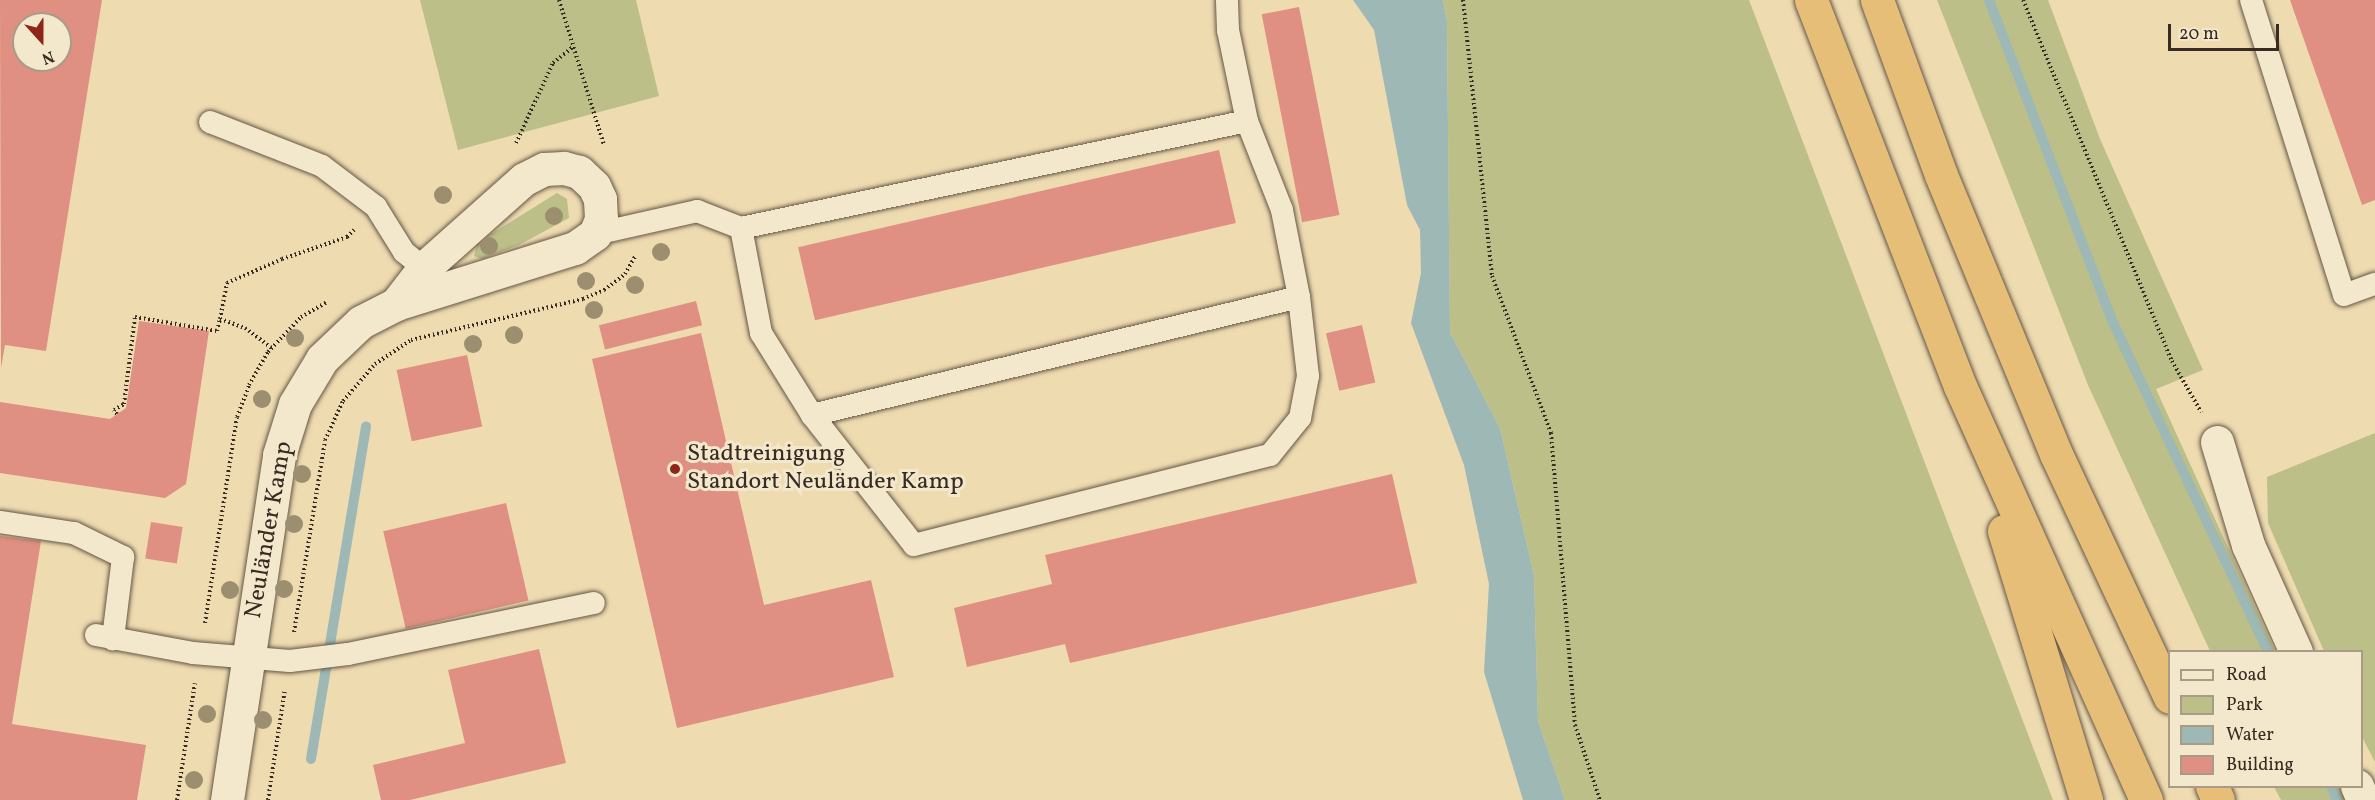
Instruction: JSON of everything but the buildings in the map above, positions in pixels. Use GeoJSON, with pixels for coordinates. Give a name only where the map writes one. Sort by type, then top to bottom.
{"type":"FeatureCollection","features":[{"type":"Feature","properties":{"kind":"highway"},"geometry":{"type":"LineString","coordinates":[[1811,0],[1884,200],[1960,386],[2146,800]]}},
{"type":"Feature","properties":{"kind":"highway"},"geometry":{"type":"LineString","coordinates":[[1877,0],[1941,175],[2056,454],[2168,695]]}},
{"type":"Feature","properties":{"kind":"highway"},"geometry":{"type":"LineString","coordinates":[[1960,386],[2086,800]]}},
{"type":"Feature","properties":{"kind":"street","name":"Neuländer Kamp"},"geometry":{"type":"LineString","coordinates":[[227,800],[279,455],[295,404],[322,359],[361,322],[396,304],[531,264],[575,248],[595,234],[601,219],[594,186],[579,172],[564,168],[544,169],[524,179],[424,268],[396,304]]}},
{"type":"Feature","properties":{"kind":"street"},"geometry":{"type":"LineString","coordinates":[[2217,442],[2248,545],[2296,650]]}},
{"type":"Feature","properties":{"kind":"lane"},"geometry":{"type":"LineString","coordinates":[[741,228],[761,333],[812,415],[914,544],[1270,455],[1300,418],[1308,376],[1299,297],[1282,210],[1247,121],[1227,30],[1227,0]]}},
{"type":"Feature","properties":{"kind":"lane"},"geometry":{"type":"LineString","coordinates":[[2251,0],[2344,295],[2375,284]]}},
{"type":"Feature","properties":{"kind":"lane"},"geometry":{"type":"LineString","coordinates":[[595,234],[697,210],[741,228],[1247,121]]}},
{"type":"Feature","properties":{"kind":"lane"},"geometry":{"type":"LineString","coordinates":[[210,122],[322,166],[375,207],[404,252],[424,268]]}},
{"type":"Feature","properties":{"kind":"lane"},"geometry":{"type":"LineString","coordinates":[[812,415],[1299,297]]}},
{"type":"Feature","properties":{"kind":"lane"},"geometry":{"type":"LineString","coordinates":[[0,522],[74,534],[123,556],[105,637],[248,658],[290,661],[348,654],[594,603]]}},
{"type":"Feature","properties":{"kind":"path"},"geometry":{"type":"LineString","coordinates":[[559,0],[606,150]]}},
{"type":"Feature","properties":{"kind":"path"},"geometry":{"type":"LineString","coordinates":[[1463,0],[1492,276],[1551,434],[1575,725],[1600,800]]}},
{"type":"Feature","properties":{"kind":"path"},"geometry":{"type":"LineString","coordinates":[[2023,0],[2172,361],[2217,442]]}},
{"type":"Feature","properties":{"kind":"path"},"geometry":{"type":"LineString","coordinates":[[513,148],[553,63],[573,47]]}},
{"type":"Feature","properties":{"kind":"path"},"geometry":{"type":"LineString","coordinates":[[117,414],[114,410],[124,404],[135,317],[217,331],[227,283],[282,259],[347,237],[375,207]]}},
{"type":"Feature","properties":{"kind":"path"},"geometry":{"type":"LineString","coordinates":[[268,800],[325,440],[343,401],[375,364],[411,340],[583,299],[604,290],[625,274],[642,246],[637,224]]}},
{"type":"Feature","properties":{"kind":"path"},"geometry":{"type":"LineString","coordinates":[[220,319],[245,328],[272,348]]}},
{"type":"Feature","properties":{"kind":"green space"},"geometry":{"type":"Polygon","coordinates":[[[420,0],[636,0],[659,96],[458,150],[420,0]]]}},
{"type":"Feature","properties":{"kind":"green space"},"geometry":{"type":"Polygon","coordinates":[[[1443,0],[1749,0],[2053,800],[1565,800],[1538,721],[1534,575],[1500,428],[1450,332],[1447,21],[1443,0]]]}},
{"type":"Feature","properties":{"kind":"green space"},"geometry":{"type":"Polygon","coordinates":[[[1937,0],[2048,0],[2100,139],[2203,370],[2156,389],[2275,650],[2210,650],[2088,385],[1937,0]]]}},
{"type":"Feature","properties":{"kind":"green space"},"geometry":{"type":"Polygon","coordinates":[[[557,193],[567,199],[569,218],[519,245],[482,259],[474,256],[478,242],[557,193]]]}},
{"type":"Feature","properties":{"kind":"green space"},"geometry":{"type":"Polygon","coordinates":[[[2375,433],[2375,762],[2363,739],[2363,650],[2324,650],[2268,523],[2267,477],[2375,433]]]}},
{"type":"Feature","properties":{"kind":"green space"},"geometry":{"type":"Polygon","coordinates":[[[2275,788],[2341,788],[2347,800],[2281,800],[2275,788]]]}},
{"type":"Feature","properties":{"kind":"water"},"geometry":{"type":"Polygon","coordinates":[[[1353,0],[1443,0],[1447,21],[1450,332],[1500,428],[1534,575],[1538,721],[1565,800],[1523,800],[1484,672],[1489,584],[1464,465],[1411,323],[1421,273],[1420,230],[1407,205],[1374,30],[1353,0]]]}},
{"type":"Feature","properties":{"kind":"waterway"},"geometry":{"type":"LineString","coordinates":[[1989,0],[2110,316],[2267,650]]}},
{"type":"Feature","properties":{"kind":"waterway"},"geometry":{"type":"LineString","coordinates":[[311,759],[366,427]]}},
{"type":"Feature","properties":{"kind":"waterway"},"geometry":{"type":"LineString","coordinates":[[2332,788],[2337,800]]}},
{"type":"Feature","properties":{"kind":"place","name":"Stadtreinigung Standort Neuländer Kamp"},"geometry":{"type":"Point","coordinates":[675,469]}}]}
